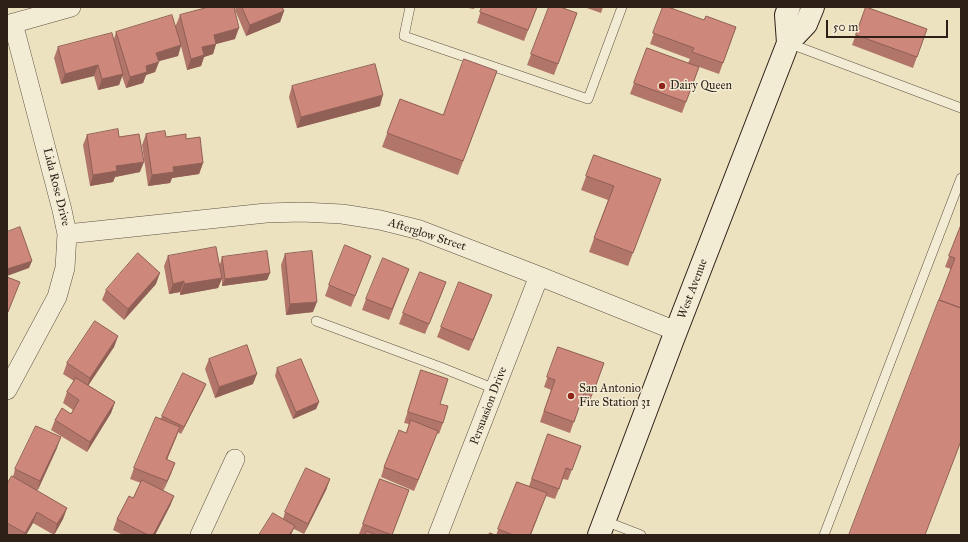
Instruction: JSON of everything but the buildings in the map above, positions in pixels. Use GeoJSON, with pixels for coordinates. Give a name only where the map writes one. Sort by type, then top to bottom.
{"type":"FeatureCollection","features":[{"type":"Feature","properties":{"kind":"main road","name":"West Avenue"},"geometry":{"type":"LineString","coordinates":[[788,43],[786,15],[789,7]]}},
{"type":"Feature","properties":{"kind":"main road","name":"West Avenue"},"geometry":{"type":"LineString","coordinates":[[601,528],[676,330],[788,43],[806,24],[813,7]]}},
{"type":"Feature","properties":{"kind":"street"},"geometry":{"type":"LineString","coordinates":[[10,24],[71,7]]}},
{"type":"Feature","properties":{"kind":"street","name":"Lida Rose Drive"},"geometry":{"type":"LineString","coordinates":[[7,390],[57,297],[65,268],[67,234],[62,210],[10,24]]}},
{"type":"Feature","properties":{"kind":"street","name":"Afterglow Street"},"geometry":{"type":"LineString","coordinates":[[67,234],[266,213],[302,212],[342,214],[380,220],[420,230],[676,330]]}},
{"type":"Feature","properties":{"kind":"street","name":"Persuasion Drive"},"geometry":{"type":"LineString","coordinates":[[438,535],[539,276]]}},
{"type":"Feature","properties":{"kind":"street"},"geometry":{"type":"LineString","coordinates":[[200,535],[235,459]]}},
{"type":"Feature","properties":{"kind":"lane"},"geometry":{"type":"LineString","coordinates":[[410,7],[404,36],[588,99],[622,7]]}},
{"type":"Feature","properties":{"kind":"lane"},"geometry":{"type":"LineString","coordinates":[[788,43],[961,108]]}},
{"type":"Feature","properties":{"kind":"lane"},"geometry":{"type":"LineString","coordinates":[[824,535],[961,178]]}},
{"type":"Feature","properties":{"kind":"lane"},"geometry":{"type":"LineString","coordinates":[[316,321],[495,389]]}},
{"type":"Feature","properties":{"kind":"lane"},"geometry":{"type":"LineString","coordinates":[[601,528],[641,535]]}},
{"type":"Feature","properties":{"kind":"place","name":"Dairy Queen"},"geometry":{"type":"Point","coordinates":[662,86]}},
{"type":"Feature","properties":{"kind":"place","name":"San Antonio Fire Station 31"},"geometry":{"type":"Point","coordinates":[571,396]}}]}
